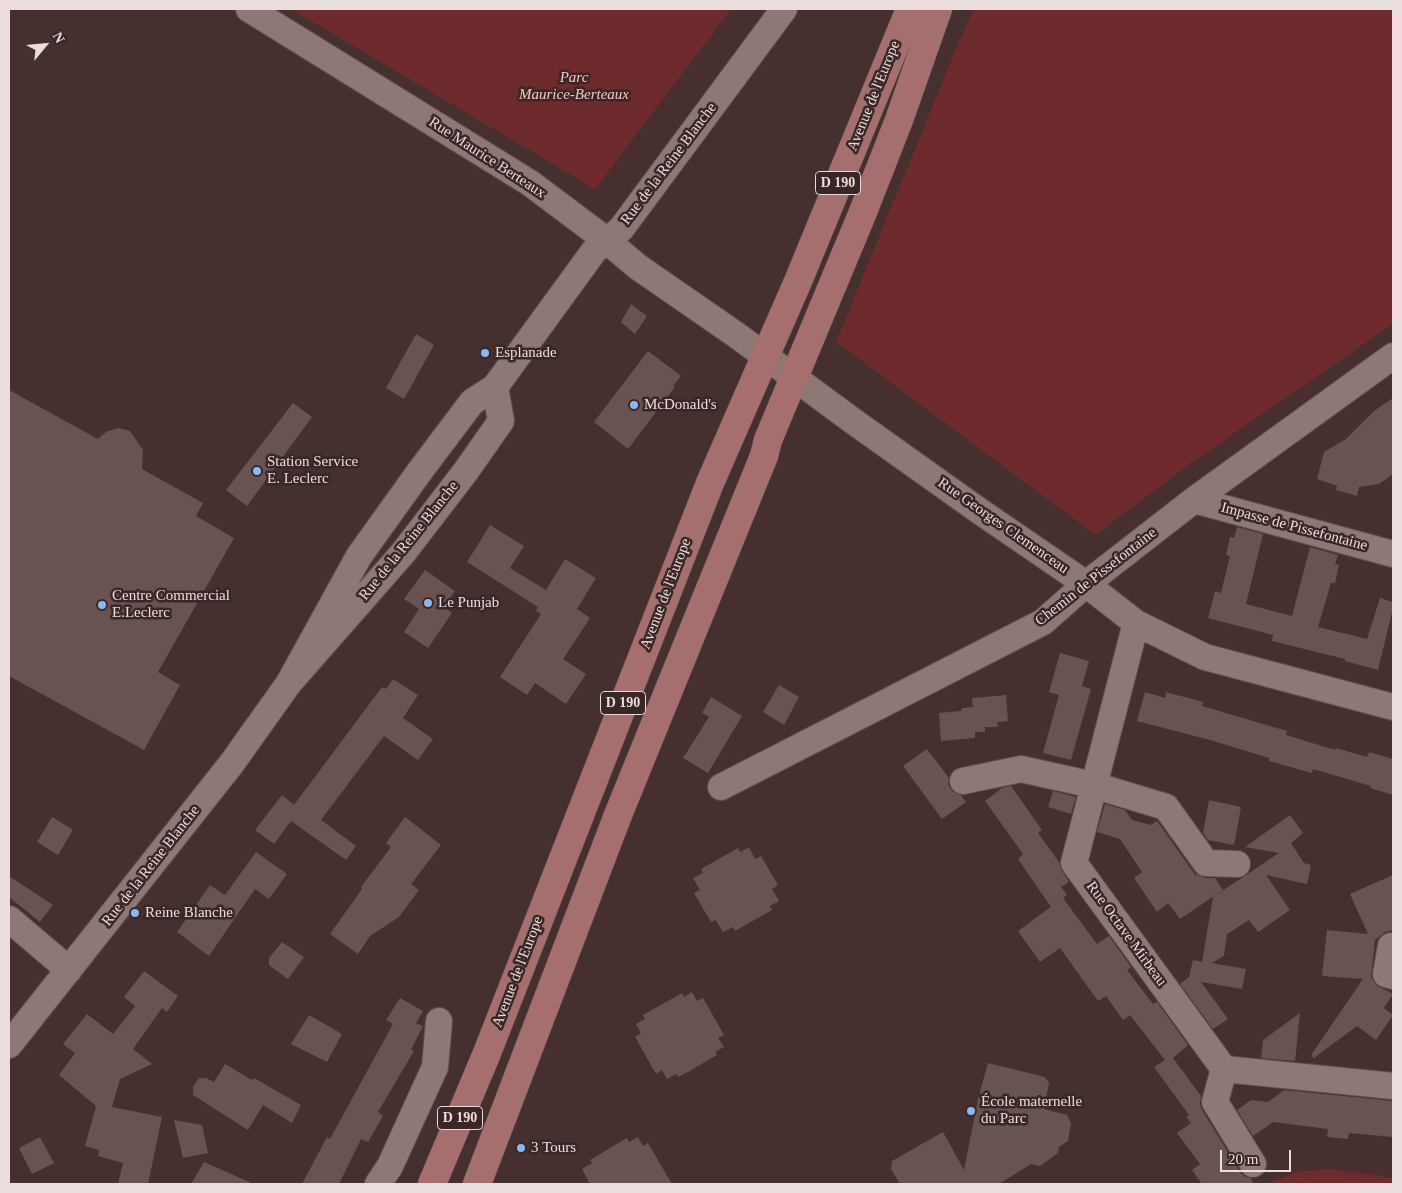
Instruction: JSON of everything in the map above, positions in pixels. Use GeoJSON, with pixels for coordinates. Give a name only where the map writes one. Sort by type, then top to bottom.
{"type":"FeatureCollection","features":[{"type":"Feature","properties":{"kind":"main road","name":"Avenue de l'Europe"},"geometry":{"type":"LineString","coordinates":[[432,1184],[487,1052],[706,492],[800,279],[910,9]]}},
{"type":"Feature","properties":{"kind":"main road","name":"Avenue de l'Europe"},"geometry":{"type":"LineString","coordinates":[[477,1184],[618,816],[794,378],[867,203],[899,120],[938,9]]}},
{"type":"Feature","properties":{"kind":"street","name":"Rue Maurice Berteaux"},"geometry":{"type":"LineString","coordinates":[[249,9],[530,183],[606,240],[638,267],[765,356]]}},
{"type":"Feature","properties":{"kind":"street","name":"Rue de la Reine Blanche"},"geometry":{"type":"LineString","coordinates":[[289,683],[359,556],[472,402],[495,387],[594,251],[621,229],[784,9]]}},
{"type":"Feature","properties":{"kind":"street","name":"Rue Georges Clemenceau"},"geometry":{"type":"LineString","coordinates":[[765,356],[978,510],[1086,584],[1136,623],[1205,657],[1393,707]]}},
{"type":"Feature","properties":{"kind":"street","name":"Chemin de Pissefontaine"},"geometry":{"type":"LineString","coordinates":[[721,787],[1043,622],[1086,584],[1194,500],[1393,356]]}},
{"type":"Feature","properties":{"kind":"street","name":"Rue de la Reine Blanche"},"geometry":{"type":"LineString","coordinates":[[9,1045],[232,763],[289,683],[403,553],[466,471],[501,421],[495,387]]}},
{"type":"Feature","properties":{"kind":"street","name":"Impasse de Pissefontaine"},"geometry":{"type":"LineString","coordinates":[[1194,500],[1393,554]]}},
{"type":"Feature","properties":{"kind":"street","name":"Rue Octave Mirbeau"},"geometry":{"type":"LineString","coordinates":[[1136,623],[1074,863],[1224,1069]]}},
{"type":"Feature","properties":{"kind":"street"},"geometry":{"type":"LineString","coordinates":[[963,781],[1021,769],[1093,786],[1166,807],[1206,863],[1237,864]]}},
{"type":"Feature","properties":{"kind":"street"},"geometry":{"type":"LineString","coordinates":[[9,919],[69,970]]}},
{"type":"Feature","properties":{"kind":"street"},"geometry":{"type":"LineString","coordinates":[[1392,946],[1386,974],[1393,976]]}},
{"type":"Feature","properties":{"kind":"street"},"geometry":{"type":"LineString","coordinates":[[378,1184],[390,1166],[435,1067],[440,1021]]}},
{"type":"Feature","properties":{"kind":"street"},"geometry":{"type":"LineString","coordinates":[[1253,1164],[1215,1102],[1224,1069],[1393,1086]]}},
{"type":"Feature","properties":{"kind":"green space","name":"Parc Maurice-Berteaux"},"geometry":{"type":"Polygon","coordinates":[[[291,9],[731,9],[595,189],[291,9]]]}},
{"type":"Feature","properties":{"kind":"green space"},"geometry":{"type":"Polygon","coordinates":[[[974,9],[1393,9],[1393,324],[1188,465],[1096,535],[836,342],[974,9]]]}},
{"type":"Feature","properties":{"kind":"green space"},"geometry":{"type":"Polygon","coordinates":[[[1333,1169],[1393,1178],[1393,1184],[1268,1184],[1299,1171],[1333,1169]]]}},
{"type":"Feature","properties":{"kind":"building"},"geometry":{"type":"Polygon","coordinates":[[[631,304],[647,316],[635,334],[621,322],[631,304]]]}},
{"type":"Feature","properties":{"kind":"building"},"geometry":{"type":"Polygon","coordinates":[[[416,334],[434,345],[404,399],[386,388],[416,334]]]}},
{"type":"Feature","properties":{"kind":"building","name":"McDonald's"},"geometry":{"type":"Polygon","coordinates":[[[648,351],[681,376],[673,386],[675,387],[628,449],[594,422],[648,351]]]}},
{"type":"Feature","properties":{"kind":"building","name":"Centre Commercial E.Leclerc"},"geometry":{"type":"Polygon","coordinates":[[[9,390],[98,439],[106,432],[118,428],[130,431],[143,450],[142,469],[203,503],[196,516],[234,538],[158,672],[180,685],[144,750],[9,676],[9,390]]]}},
{"type":"Feature","properties":{"kind":"building"},"geometry":{"type":"Polygon","coordinates":[[[1393,398],[1393,474],[1379,484],[1359,487],[1357,496],[1336,490],[1337,486],[1317,479],[1324,452],[1346,439],[1374,411],[1393,398]]]}},
{"type":"Feature","properties":{"kind":"building","name":"Station Service E. Leclerc"},"geometry":{"type":"Polygon","coordinates":[[[293,403],[312,417],[247,506],[226,490],[293,403]]]}},
{"type":"Feature","properties":{"kind":"building"},"geometry":{"type":"Polygon","coordinates":[[[490,525],[524,546],[510,568],[546,590],[565,559],[596,578],[577,609],[590,618],[563,659],[586,674],[566,704],[535,683],[527,695],[500,677],[541,614],[536,611],[538,607],[467,562],[490,525]]]}},
{"type":"Feature","properties":{"kind":"building"},"geometry":{"type":"Polygon","coordinates":[[[1237,527],[1263,534],[1246,604],[1292,616],[1310,547],[1338,555],[1335,564],[1339,565],[1335,583],[1331,583],[1318,627],[1367,639],[1380,598],[1393,602],[1378,670],[1345,661],[1345,659],[1272,641],[1273,635],[1208,618],[1215,591],[1221,593],[1230,556],[1226,555],[1230,537],[1234,538],[1237,527]]]}},
{"type":"Feature","properties":{"kind":"building","name":"Le Punjab"},"geometry":{"type":"Polygon","coordinates":[[[425,570],[455,591],[444,607],[452,613],[428,648],[404,632],[419,609],[404,599],[425,570]]]}},
{"type":"Feature","properties":{"kind":"building"},"geometry":{"type":"Polygon","coordinates":[[[1060,653],[1089,661],[1082,686],[1091,689],[1071,760],[1043,753],[1059,695],[1049,692],[1060,653]]]}},
{"type":"Feature","properties":{"kind":"building"},"geometry":{"type":"Polygon","coordinates":[[[393,679],[418,695],[403,718],[433,739],[418,760],[384,736],[321,820],[356,846],[346,860],[291,821],[274,844],[255,830],[282,795],[294,805],[382,687],[386,689],[393,679]]]}},
{"type":"Feature","properties":{"kind":"building"},"geometry":{"type":"Polygon","coordinates":[[[779,685],[799,697],[784,725],[763,712],[779,685]]]}},
{"type":"Feature","properties":{"kind":"building"},"geometry":{"type":"Polygon","coordinates":[[[1145,692],[1165,698],[1166,692],[1203,702],[1202,706],[1287,731],[1286,735],[1335,750],[1336,748],[1367,757],[1369,752],[1393,759],[1393,795],[1370,788],[1371,786],[1313,769],[1312,773],[1269,761],[1269,758],[1210,740],[1137,721],[1145,692]]]}},
{"type":"Feature","properties":{"kind":"building"},"geometry":{"type":"Polygon","coordinates":[[[1006,695],[1008,721],[997,722],[998,727],[985,727],[985,732],[975,732],[975,738],[941,741],[939,713],[961,711],[962,708],[973,707],[972,698],[1006,695]]]}},
{"type":"Feature","properties":{"kind":"building"},"geometry":{"type":"Polygon","coordinates":[[[711,697],[742,716],[708,773],[683,758],[709,717],[702,713],[711,697]]]}},
{"type":"Feature","properties":{"kind":"building"},"geometry":{"type":"Polygon","coordinates":[[[927,749],[949,778],[948,784],[952,791],[961,795],[966,802],[942,819],[903,766],[927,749]]]}},
{"type":"Feature","properties":{"kind":"building"},"geometry":{"type":"Polygon","coordinates":[[[1011,786],[1042,830],[1038,833],[1059,862],[1069,882],[1061,887],[1067,895],[1051,907],[1018,859],[1023,854],[985,801],[1002,788],[1011,786]]]}},
{"type":"Feature","properties":{"kind":"building"},"geometry":{"type":"Polygon","coordinates":[[[1053,791],[1076,797],[1071,814],[1048,807],[1053,791]]]}},
{"type":"Feature","properties":{"kind":"building"},"geometry":{"type":"Polygon","coordinates":[[[1209,800],[1241,807],[1234,845],[1208,840],[1203,833],[1209,800]]]}},
{"type":"Feature","properties":{"kind":"building"},"geometry":{"type":"Polygon","coordinates":[[[1105,804],[1125,810],[1132,820],[1151,825],[1157,821],[1196,876],[1196,874],[1205,878],[1215,878],[1223,890],[1180,919],[1168,903],[1157,912],[1134,878],[1142,872],[1120,839],[1097,832],[1105,804]]]}},
{"type":"Feature","properties":{"kind":"building"},"geometry":{"type":"Polygon","coordinates":[[[1290,815],[1303,833],[1291,843],[1304,863],[1311,865],[1307,884],[1266,875],[1290,910],[1258,932],[1249,920],[1227,934],[1224,956],[1212,963],[1246,969],[1242,989],[1201,982],[1228,1019],[1213,1029],[1180,984],[1189,977],[1193,960],[1202,962],[1213,897],[1279,853],[1245,847],[1290,815]]]}},
{"type":"Feature","properties":{"kind":"building"},"geometry":{"type":"Polygon","coordinates":[[[52,817],[73,830],[58,855],[37,842],[52,817]]]}},
{"type":"Feature","properties":{"kind":"building"},"geometry":{"type":"Polygon","coordinates":[[[405,817],[441,845],[411,884],[419,890],[399,917],[370,936],[358,954],[330,934],[362,889],[361,887],[391,847],[386,843],[405,817]]]}},
{"type":"Feature","properties":{"kind":"building"},"geometry":{"type":"Polygon","coordinates":[[[749,847],[755,859],[761,856],[778,885],[772,889],[779,901],[770,906],[772,910],[735,931],[733,927],[723,932],[716,920],[711,922],[694,893],[700,890],[693,878],[703,873],[701,869],[738,848],[740,852],[749,847]]]}},
{"type":"Feature","properties":{"kind":"building"},"geometry":{"type":"Polygon","coordinates":[[[256,852],[287,874],[269,899],[255,889],[209,956],[177,932],[210,885],[225,895],[256,852]]]}},
{"type":"Feature","properties":{"kind":"building"},"geometry":{"type":"Polygon","coordinates":[[[1393,875],[1393,930],[1385,932],[1375,940],[1371,977],[1376,985],[1393,994],[1384,1008],[1393,1015],[1376,1040],[1357,1026],[1314,1058],[1311,1055],[1363,979],[1322,976],[1327,930],[1368,934],[1350,894],[1393,875]]]}},
{"type":"Feature","properties":{"kind":"building"},"geometry":{"type":"Polygon","coordinates":[[[9,876],[53,905],[40,922],[9,897],[9,876]]]}},
{"type":"Feature","properties":{"kind":"building"},"geometry":{"type":"Polygon","coordinates":[[[1063,898],[1097,944],[1109,936],[1131,967],[1127,970],[1153,1004],[1157,1002],[1188,1045],[1173,1058],[1201,1096],[1200,1104],[1202,1110],[1240,1172],[1245,1177],[1251,1178],[1253,1184],[1202,1184],[1192,1170],[1200,1164],[1177,1133],[1191,1123],[1186,1117],[1189,1115],[1154,1067],[1165,1060],[1130,1015],[1123,1020],[1106,996],[1098,1001],[1060,948],[1040,962],[1018,931],[1063,898]]]}},
{"type":"Feature","properties":{"kind":"building"},"geometry":{"type":"Polygon","coordinates":[[[282,942],[304,957],[288,979],[269,965],[269,958],[282,942]]]}},
{"type":"Feature","properties":{"kind":"building"},"geometry":{"type":"Polygon","coordinates":[[[144,971],[178,996],[167,1012],[162,1008],[133,1049],[152,1064],[120,1079],[112,1107],[162,1117],[148,1184],[118,1184],[123,1163],[98,1156],[99,1150],[85,1146],[96,1106],[59,1075],[75,1053],[63,1044],[87,1014],[113,1034],[135,1006],[124,997],[144,971]]]}},
{"type":"Feature","properties":{"kind":"building"},"geometry":{"type":"Polygon","coordinates":[[[692,992],[697,1001],[703,998],[724,1035],[718,1038],[724,1047],[715,1052],[717,1055],[688,1072],[678,1077],[676,1074],[667,1079],[662,1070],[656,1074],[635,1037],[641,1033],[636,1024],[645,1019],[643,1015],[682,993],[684,997],[692,992]]]}},
{"type":"Feature","properties":{"kind":"building"},"geometry":{"type":"Polygon","coordinates":[[[400,998],[423,1011],[416,1023],[423,1026],[411,1050],[414,1051],[378,1112],[383,1116],[368,1142],[361,1139],[339,1184],[302,1184],[327,1137],[330,1139],[393,1024],[386,1020],[400,998]]]}},
{"type":"Feature","properties":{"kind":"building"},"geometry":{"type":"Polygon","coordinates":[[[1300,1013],[1295,1061],[1261,1058],[1263,1040],[1300,1013]]]}},
{"type":"Feature","properties":{"kind":"building"},"geometry":{"type":"Polygon","coordinates":[[[309,1015],[342,1034],[327,1062],[291,1044],[309,1015]]]}},
{"type":"Feature","properties":{"kind":"building"},"geometry":{"type":"Polygon","coordinates":[[[988,1063],[1045,1077],[1049,1083],[1044,1109],[1067,1115],[1071,1123],[1068,1141],[1059,1147],[1058,1153],[1040,1166],[1031,1164],[999,1184],[900,1184],[891,1169],[892,1161],[943,1132],[964,1170],[978,1099],[988,1063]]]}},
{"type":"Feature","properties":{"kind":"building"},"geometry":{"type":"Polygon","coordinates":[[[225,1064],[301,1105],[292,1123],[263,1105],[248,1130],[193,1095],[193,1087],[199,1078],[206,1078],[214,1082],[225,1064]]]}},
{"type":"Feature","properties":{"kind":"building"},"geometry":{"type":"Polygon","coordinates":[[[1284,1090],[1393,1101],[1393,1137],[1349,1133],[1348,1139],[1327,1137],[1328,1129],[1273,1122],[1253,1136],[1237,1110],[1251,1100],[1268,1102],[1284,1090]]]}},
{"type":"Feature","properties":{"kind":"building"},"geometry":{"type":"Polygon","coordinates":[[[174,1120],[202,1125],[208,1153],[183,1158],[174,1120]]]}},
{"type":"Feature","properties":{"kind":"building"},"geometry":{"type":"Polygon","coordinates":[[[40,1137],[54,1163],[32,1174],[19,1148],[40,1137]]]}},
{"type":"Feature","properties":{"kind":"building"},"geometry":{"type":"Polygon","coordinates":[[[638,1137],[643,1146],[648,1143],[672,1184],[590,1184],[582,1169],[592,1163],[590,1160],[627,1138],[629,1142],[638,1137]]]}},
{"type":"Feature","properties":{"kind":"building"},"geometry":{"type":"Polygon","coordinates":[[[204,1162],[254,1184],[191,1184],[204,1162]]]}},
{"type":"Feature","properties":{"kind":"place","name":"Esplanade"},"geometry":{"type":"Point","coordinates":[485,353]}},
{"type":"Feature","properties":{"kind":"place","name":"McDonald's"},"geometry":{"type":"Point","coordinates":[634,405]}},
{"type":"Feature","properties":{"kind":"place","name":"Station Service E. Leclerc"},"geometry":{"type":"Point","coordinates":[257,471]}},
{"type":"Feature","properties":{"kind":"place","name":"Le Punjab"},"geometry":{"type":"Point","coordinates":[428,603]}},
{"type":"Feature","properties":{"kind":"place","name":"Centre Commercial E.Leclerc"},"geometry":{"type":"Point","coordinates":[102,605]}},
{"type":"Feature","properties":{"kind":"place","name":"Reine Blanche"},"geometry":{"type":"Point","coordinates":[135,913]}},
{"type":"Feature","properties":{"kind":"place","name":"École maternelle du Parc"},"geometry":{"type":"Point","coordinates":[971,1111]}},
{"type":"Feature","properties":{"kind":"place","name":"3 Tours"},"geometry":{"type":"Point","coordinates":[521,1148]}}]}
